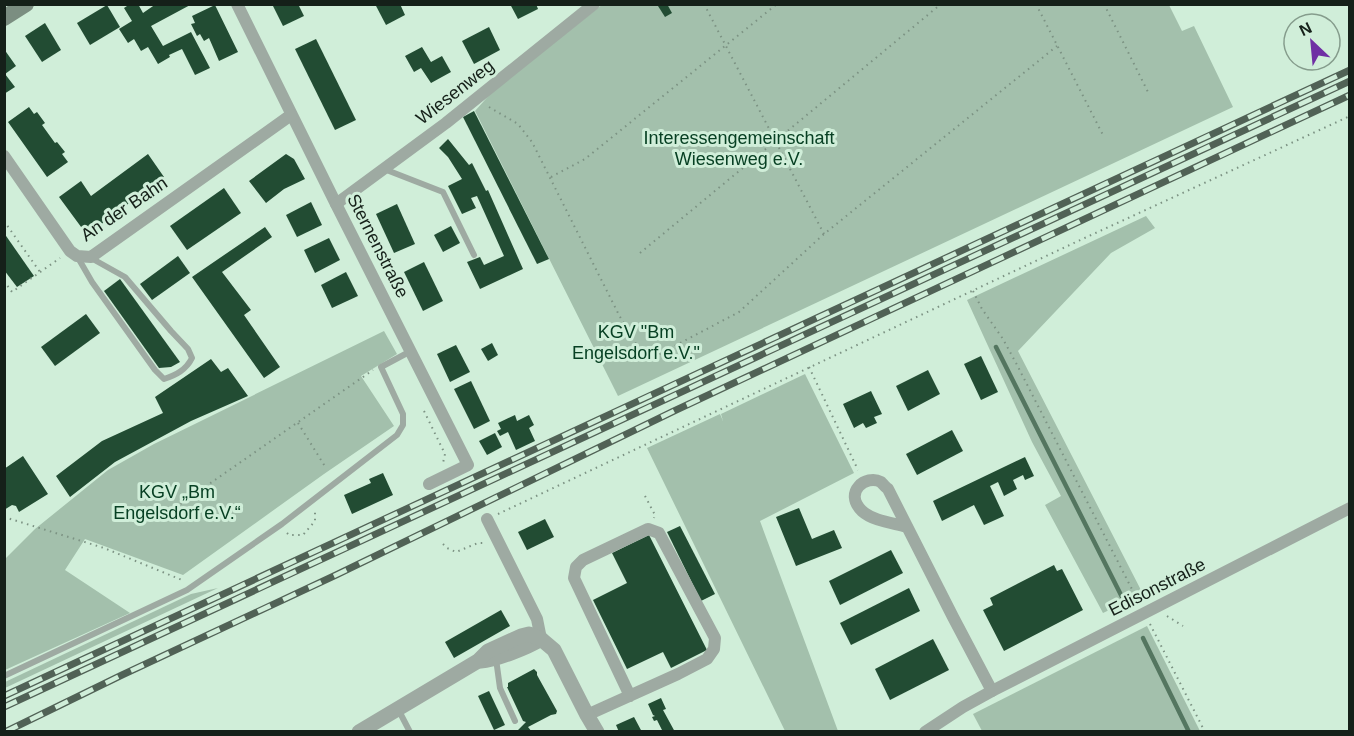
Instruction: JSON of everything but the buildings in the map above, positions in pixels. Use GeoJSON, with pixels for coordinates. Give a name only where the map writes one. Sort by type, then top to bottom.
{"type":"FeatureCollection","features":[{"type":"Feature","properties":{"kind":"main road"},"geometry":{"type":"LineString","coordinates":[[4,18],[26,4]]}},
{"type":"Feature","properties":{"kind":"street","name":"Sternenstraße"},"geometry":{"type":"LineString","coordinates":[[237,4],[468,465],[429,484]]}},
{"type":"Feature","properties":{"kind":"street","name":"Wiesenweg"},"geometry":{"type":"LineString","coordinates":[[336,204],[468,105],[594,4]]}},
{"type":"Feature","properties":{"kind":"street","name":"An der Bahn"},"geometry":{"type":"LineString","coordinates":[[4,156],[74,253],[91,257],[291,114]]}},
{"type":"Feature","properties":{"kind":"street"},"geometry":{"type":"LineString","coordinates":[[907,527],[879,519],[862,510],[856,502],[854,494],[856,487],[873,480],[881,482],[888,489],[992,691]]}},
{"type":"Feature","properties":{"kind":"street","name":"Edisonstraße"},"geometry":{"type":"LineString","coordinates":[[925,732],[992,691],[1344,511],[1350,521]]}},
{"type":"Feature","properties":{"kind":"street"},"geometry":{"type":"LineString","coordinates":[[488,519],[537,619],[541,639]]}},
{"type":"Feature","properties":{"kind":"street"},"geometry":{"type":"LineString","coordinates":[[587,715],[630,696],[707,659],[714,649],[715,638],[658,533],[648,529],[583,560],[576,567],[574,578],[630,696]]}},
{"type":"Feature","properties":{"kind":"street"},"geometry":{"type":"LineString","coordinates":[[359,732],[478,661],[488,651],[529,634],[541,639],[554,650],[597,732]]}},
{"type":"Feature","properties":{"kind":"street"},"geometry":{"type":"LineString","coordinates":[[478,661],[488,661],[541,639]]}},
{"type":"Feature","properties":{"kind":"lane"},"geometry":{"type":"LineString","coordinates":[[384,169],[443,192],[474,255]]}},
{"type":"Feature","properties":{"kind":"lane"},"geometry":{"type":"LineString","coordinates":[[74,253],[92,282],[164,379],[176,375],[188,366],[192,358],[188,349],[125,277],[91,257]]}},
{"type":"Feature","properties":{"kind":"lane"},"geometry":{"type":"LineString","coordinates":[[4,676],[194,585],[282,524],[397,435],[403,425],[403,414],[381,367],[411,351]]}},
{"type":"Feature","properties":{"kind":"lane"},"geometry":{"type":"LineString","coordinates":[[496,658],[500,688],[515,721]]}},
{"type":"Feature","properties":{"kind":"lane"},"geometry":{"type":"LineString","coordinates":[[398,709],[410,732]]}},
{"type":"Feature","properties":{"kind":"path"},"geometry":{"type":"LineString","coordinates":[[704,4],[824,234]]}},
{"type":"Feature","properties":{"kind":"path"},"geometry":{"type":"LineString","coordinates":[[550,178],[585,159],[777,4]]}},
{"type":"Feature","properties":{"kind":"path"},"geometry":{"type":"LineString","coordinates":[[640,253],[941,4]]}},
{"type":"Feature","properties":{"kind":"path"},"geometry":{"type":"LineString","coordinates":[[1036,4],[1104,137]]}},
{"type":"Feature","properties":{"kind":"path"},"geometry":{"type":"LineString","coordinates":[[1104,4],[1148,92]]}},
{"type":"Feature","properties":{"kind":"path"},"geometry":{"type":"LineString","coordinates":[[468,105],[489,106],[518,124],[531,142],[619,315],[646,361],[740,312],[824,234],[1057,46]]}},
{"type":"Feature","properties":{"kind":"path"},"geometry":{"type":"LineString","coordinates":[[488,519],[1350,116]]}},
{"type":"Feature","properties":{"kind":"path"},"geometry":{"type":"LineString","coordinates":[[355,240],[362,214],[361,185]]}},
{"type":"Feature","properties":{"kind":"path"},"geometry":{"type":"LineString","coordinates":[[4,221],[40,272]]}},
{"type":"Feature","properties":{"kind":"path"},"geometry":{"type":"LineString","coordinates":[[4,281],[12,292],[40,272],[74,253]]}},
{"type":"Feature","properties":{"kind":"path"},"geometry":{"type":"LineString","coordinates":[[973,291],[1016,363],[1137,599]]}},
{"type":"Feature","properties":{"kind":"path"},"geometry":{"type":"LineString","coordinates":[[156,521],[381,367]]}},
{"type":"Feature","properties":{"kind":"path"},"geometry":{"type":"LineString","coordinates":[[809,367],[865,482]]}},
{"type":"Feature","properties":{"kind":"path"},"geometry":{"type":"LineString","coordinates":[[424,411],[445,453],[442,466]]}},
{"type":"Feature","properties":{"kind":"path"},"geometry":{"type":"LineString","coordinates":[[298,423],[326,468]]}},
{"type":"Feature","properties":{"kind":"path"},"geometry":{"type":"LineString","coordinates":[[645,496],[655,515],[648,529]]}},
{"type":"Feature","properties":{"kind":"path"},"geometry":{"type":"LineString","coordinates":[[282,524],[289,535],[303,535],[315,521],[315,498]]}},
{"type":"Feature","properties":{"kind":"path"},"geometry":{"type":"LineString","coordinates":[[4,517],[104,548],[194,585]]}},
{"type":"Feature","properties":{"kind":"path"},"geometry":{"type":"LineString","coordinates":[[444,544],[456,552],[478,543],[484,543],[488,547]]}},
{"type":"Feature","properties":{"kind":"path"},"geometry":{"type":"LineString","coordinates":[[1149,611],[1183,626]]}},
{"type":"Feature","properties":{"kind":"path"},"geometry":{"type":"LineString","coordinates":[[1149,611],[1205,732]]}},
{"type":"Feature","properties":{"kind":"green space","name":"Interessengemeinschaft Wiesenweg e.V."},"geometry":{"type":"Polygon","coordinates":[[[603,4],[1169,5],[1182,31],[1194,26],[1233,107],[618,396],[475,111],[492,92],[603,4]]]}},
{"type":"Feature","properties":{"kind":"green space"},"geometry":{"type":"Polygon","coordinates":[[[1146,216],[1155,228],[1111,253],[1018,351],[1143,594],[1103,613],[1045,505],[1061,496],[1032,442],[967,300],[1146,216]]]}},
{"type":"Feature","properties":{"kind":"green space","name":"KGV „Bm Engelsdorf e.V.“"},"geometry":{"type":"Polygon","coordinates":[[[384,331],[397,354],[361,376],[394,426],[183,575],[85,539],[65,570],[130,613],[5,670],[5,559],[35,529],[108,470],[154,444],[384,331]]]}},
{"type":"Feature","properties":{"kind":"green space"},"geometry":{"type":"Polygon","coordinates":[[[805,374],[854,473],[760,521],[838,731],[785,731],[647,448],[720,414],[723,421],[721,414],[805,374]]]}},
{"type":"Feature","properties":{"kind":"green space"},"geometry":{"type":"Polygon","coordinates":[[[218,588],[5,688],[5,682],[191,594],[218,588]]]}},
{"type":"Feature","properties":{"kind":"green space"},"geometry":{"type":"Polygon","coordinates":[[[1147,626],[1200,731],[982,731],[973,714],[1147,626]]]}},
{"type":"Feature","properties":{"kind":"waterway"},"geometry":{"type":"LineString","coordinates":[[996,347],[1122,597]]}},
{"type":"Feature","properties":{"kind":"waterway"},"geometry":{"type":"LineString","coordinates":[[1143,638],[1189,732]]}},
{"type":"Feature","properties":{"kind":"railway"},"geometry":{"type":"LineString","coordinates":[[4,696],[1350,70]]}},
{"type":"Feature","properties":{"kind":"railway"},"geometry":{"type":"LineString","coordinates":[[4,707],[1350,81]]}},
{"type":"Feature","properties":{"kind":"railway"},"geometry":{"type":"LineString","coordinates":[[5,732],[674,411],[1350,95]]}},
{"type":"Feature","properties":{"kind":"park label","name":"KGV \"Bm Engelsdorf e.V.\""},"geometry":{"type":"Point","coordinates":[636,342]}}]}
